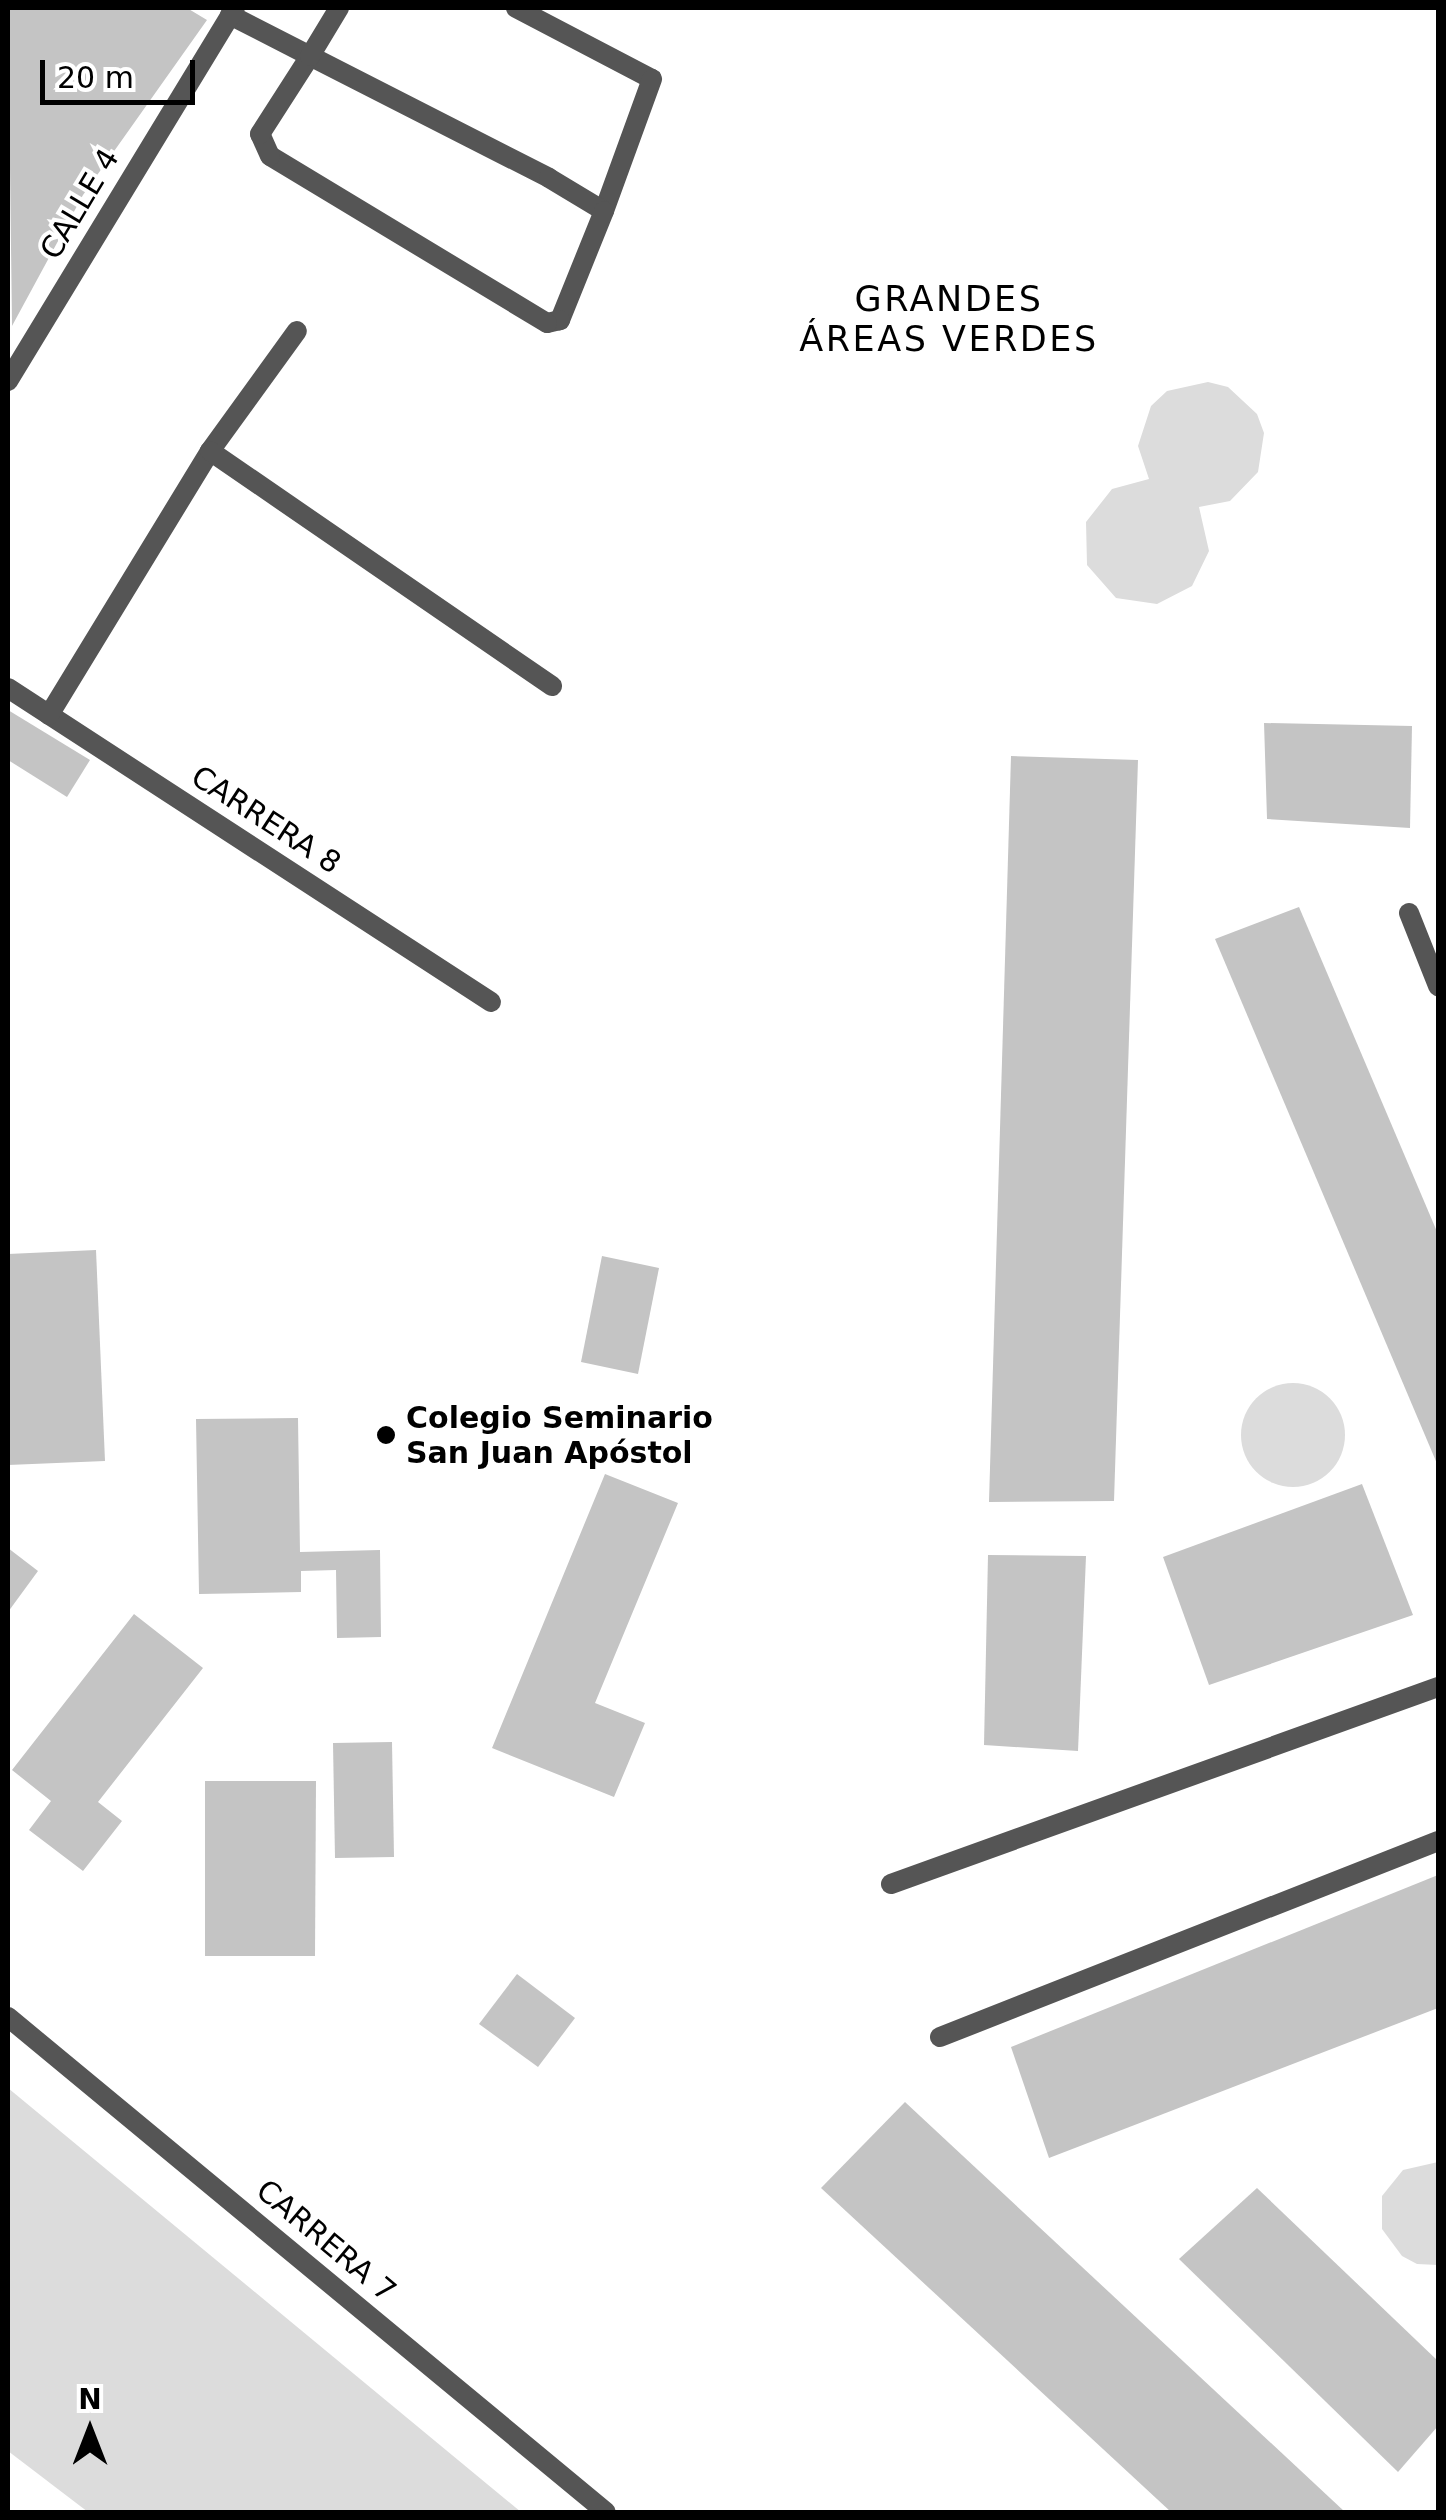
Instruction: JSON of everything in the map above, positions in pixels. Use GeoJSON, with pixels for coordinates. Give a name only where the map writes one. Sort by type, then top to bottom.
{"type":"FeatureCollection","features":[{"type":"Feature","properties":{"kind":"street"},"geometry":{"type":"LineString","coordinates":[[340,8],[260,134],[270,156],[547,323],[560,320],[652,79],[516,8]]}},
{"type":"Feature","properties":{"kind":"street"},"geometry":{"type":"LineString","coordinates":[[228,10],[604,211]]}},
{"type":"Feature","properties":{"kind":"street","name":"CALLE 4"},"geometry":{"type":"LineString","coordinates":[[8,381],[228,10]]}},
{"type":"Feature","properties":{"kind":"street"},"geometry":{"type":"LineString","coordinates":[[49,715],[210,451],[296,331]]}},
{"type":"Feature","properties":{"kind":"street"},"geometry":{"type":"LineString","coordinates":[[210,451],[552,686]]}},
{"type":"Feature","properties":{"kind":"street","name":"CARRERA 8"},"geometry":{"type":"LineString","coordinates":[[8,688],[492,1002]]}},
{"type":"Feature","properties":{"kind":"street"},"geometry":{"type":"LineString","coordinates":[[1408,913],[1438,986]]}},
{"type":"Feature","properties":{"kind":"street"},"geometry":{"type":"LineString","coordinates":[[891,1884],[1438,1687]]}},
{"type":"Feature","properties":{"kind":"street"},"geometry":{"type":"LineString","coordinates":[[940,2037],[1438,1841]]}},
{"type":"Feature","properties":{"kind":"street","name":"CARRERA 7"},"geometry":{"type":"LineString","coordinates":[[8,2016],[606,2512]]}},
{"type":"Feature","properties":{"kind":"shaded area"},"geometry":{"type":"Polygon","coordinates":[[[1208,382],[1228,387],[1257,414],[1264,433],[1258,472],[1230,501],[1199,507],[1209,551],[1192,586],[1157,604],[1116,598],[1087,565],[1086,522],[1112,489],[1149,479],[1138,446],[1151,406],[1167,391],[1208,382]]]}},
{"type":"Feature","properties":{"kind":"shaded area"},"geometry":{"type":"Polygon","coordinates":[[[1293,1383],[1313,1387],[1330,1398],[1341,1415],[1345,1435],[1341,1455],[1330,1472],[1313,1483],[1293,1487],[1273,1483],[1256,1472],[1245,1455],[1241,1435],[1245,1415],[1256,1398],[1273,1387],[1293,1383]]]}},
{"type":"Feature","properties":{"kind":"shaded area"},"geometry":{"type":"Polygon","coordinates":[[[8,2088],[521,2512],[88,2512],[8,2451],[8,2088]]]}},
{"type":"Feature","properties":{"kind":"shaded area"},"geometry":{"type":"Polygon","coordinates":[[[1438,2162],[1438,2265],[1417,2264],[1402,2256],[1382,2229],[1382,2196],[1403,2170],[1438,2162]]]}},
{"type":"Feature","properties":{"kind":"building"},"geometry":{"type":"Polygon","coordinates":[[[8,8],[187,8],[207,20],[83,195],[12,326],[8,8]]]}},
{"type":"Feature","properties":{"kind":"building"},"geometry":{"type":"Polygon","coordinates":[[[8,710],[90,760],[67,797],[8,760],[8,710]]]}},
{"type":"Feature","properties":{"kind":"building"},"geometry":{"type":"Polygon","coordinates":[[[1264,723],[1412,726],[1410,828],[1267,819],[1264,723]]]}},
{"type":"Feature","properties":{"kind":"building"},"geometry":{"type":"Polygon","coordinates":[[[1011,756],[1138,760],[1114,1501],[989,1502],[1011,756]]]}},
{"type":"Feature","properties":{"kind":"building"},"geometry":{"type":"Polygon","coordinates":[[[1299,907],[1438,1234],[1438,1466],[1215,939],[1299,907]]]}},
{"type":"Feature","properties":{"kind":"building"},"geometry":{"type":"Polygon","coordinates":[[[96,1250],[105,1461],[8,1465],[8,1254],[96,1250]]]}},
{"type":"Feature","properties":{"kind":"building"},"geometry":{"type":"Polygon","coordinates":[[[602,1256],[659,1268],[638,1374],[581,1362],[602,1256]]]}},
{"type":"Feature","properties":{"kind":"building"},"geometry":{"type":"Polygon","coordinates":[[[298,1418],[300,1552],[380,1550],[381,1637],[337,1638],[336,1570],[301,1571],[301,1592],[199,1594],[196,1419],[298,1418]]]}},
{"type":"Feature","properties":{"kind":"building"},"geometry":{"type":"Polygon","coordinates":[[[605,1474],[678,1503],[595,1703],[645,1723],[614,1797],[492,1748],[605,1474]]]}},
{"type":"Feature","properties":{"kind":"building"},"geometry":{"type":"Polygon","coordinates":[[[1362,1484],[1413,1615],[1209,1685],[1163,1557],[1362,1484]]]}},
{"type":"Feature","properties":{"kind":"building"},"geometry":{"type":"Polygon","coordinates":[[[8,1548],[38,1571],[8,1612],[8,1548]]]}},
{"type":"Feature","properties":{"kind":"building"},"geometry":{"type":"Polygon","coordinates":[[[988,1555],[1086,1556],[1078,1751],[984,1745],[988,1555]]]}},
{"type":"Feature","properties":{"kind":"building"},"geometry":{"type":"Polygon","coordinates":[[[134,1614],[203,1668],[98,1802],[122,1821],[83,1871],[29,1830],[51,1801],[12,1770],[134,1614]]]}},
{"type":"Feature","properties":{"kind":"building"},"geometry":{"type":"Polygon","coordinates":[[[392,1742],[394,1857],[335,1858],[333,1743],[392,1742]]]}},
{"type":"Feature","properties":{"kind":"building"},"geometry":{"type":"Polygon","coordinates":[[[205,1781],[316,1781],[315,1956],[205,1956],[205,1781]]]}},
{"type":"Feature","properties":{"kind":"building"},"geometry":{"type":"Polygon","coordinates":[[[1438,1875],[1438,2008],[1049,2158],[1011,2047],[1438,1875]]]}},
{"type":"Feature","properties":{"kind":"building"},"geometry":{"type":"Polygon","coordinates":[[[517,1974],[575,2018],[538,2067],[479,2024],[517,1974]]]}},
{"type":"Feature","properties":{"kind":"building"},"geometry":{"type":"Polygon","coordinates":[[[905,2102],[1345,2512],[1171,2512],[821,2188],[905,2102]]]}},
{"type":"Feature","properties":{"kind":"building"},"geometry":{"type":"Polygon","coordinates":[[[1257,2188],[1438,2361],[1438,2426],[1398,2472],[1179,2259],[1257,2188]]]}},
{"type":"Feature","properties":{"kind":"place","name":"Colegio Seminario San Juan Apóstol"},"geometry":{"type":"Point","coordinates":[386,1435]}},
{"type":"Feature","properties":{"kind":"district","name":"GRANDES ÁREAS VERDES"},"geometry":{"type":"Point","coordinates":[949,319]}}]}
